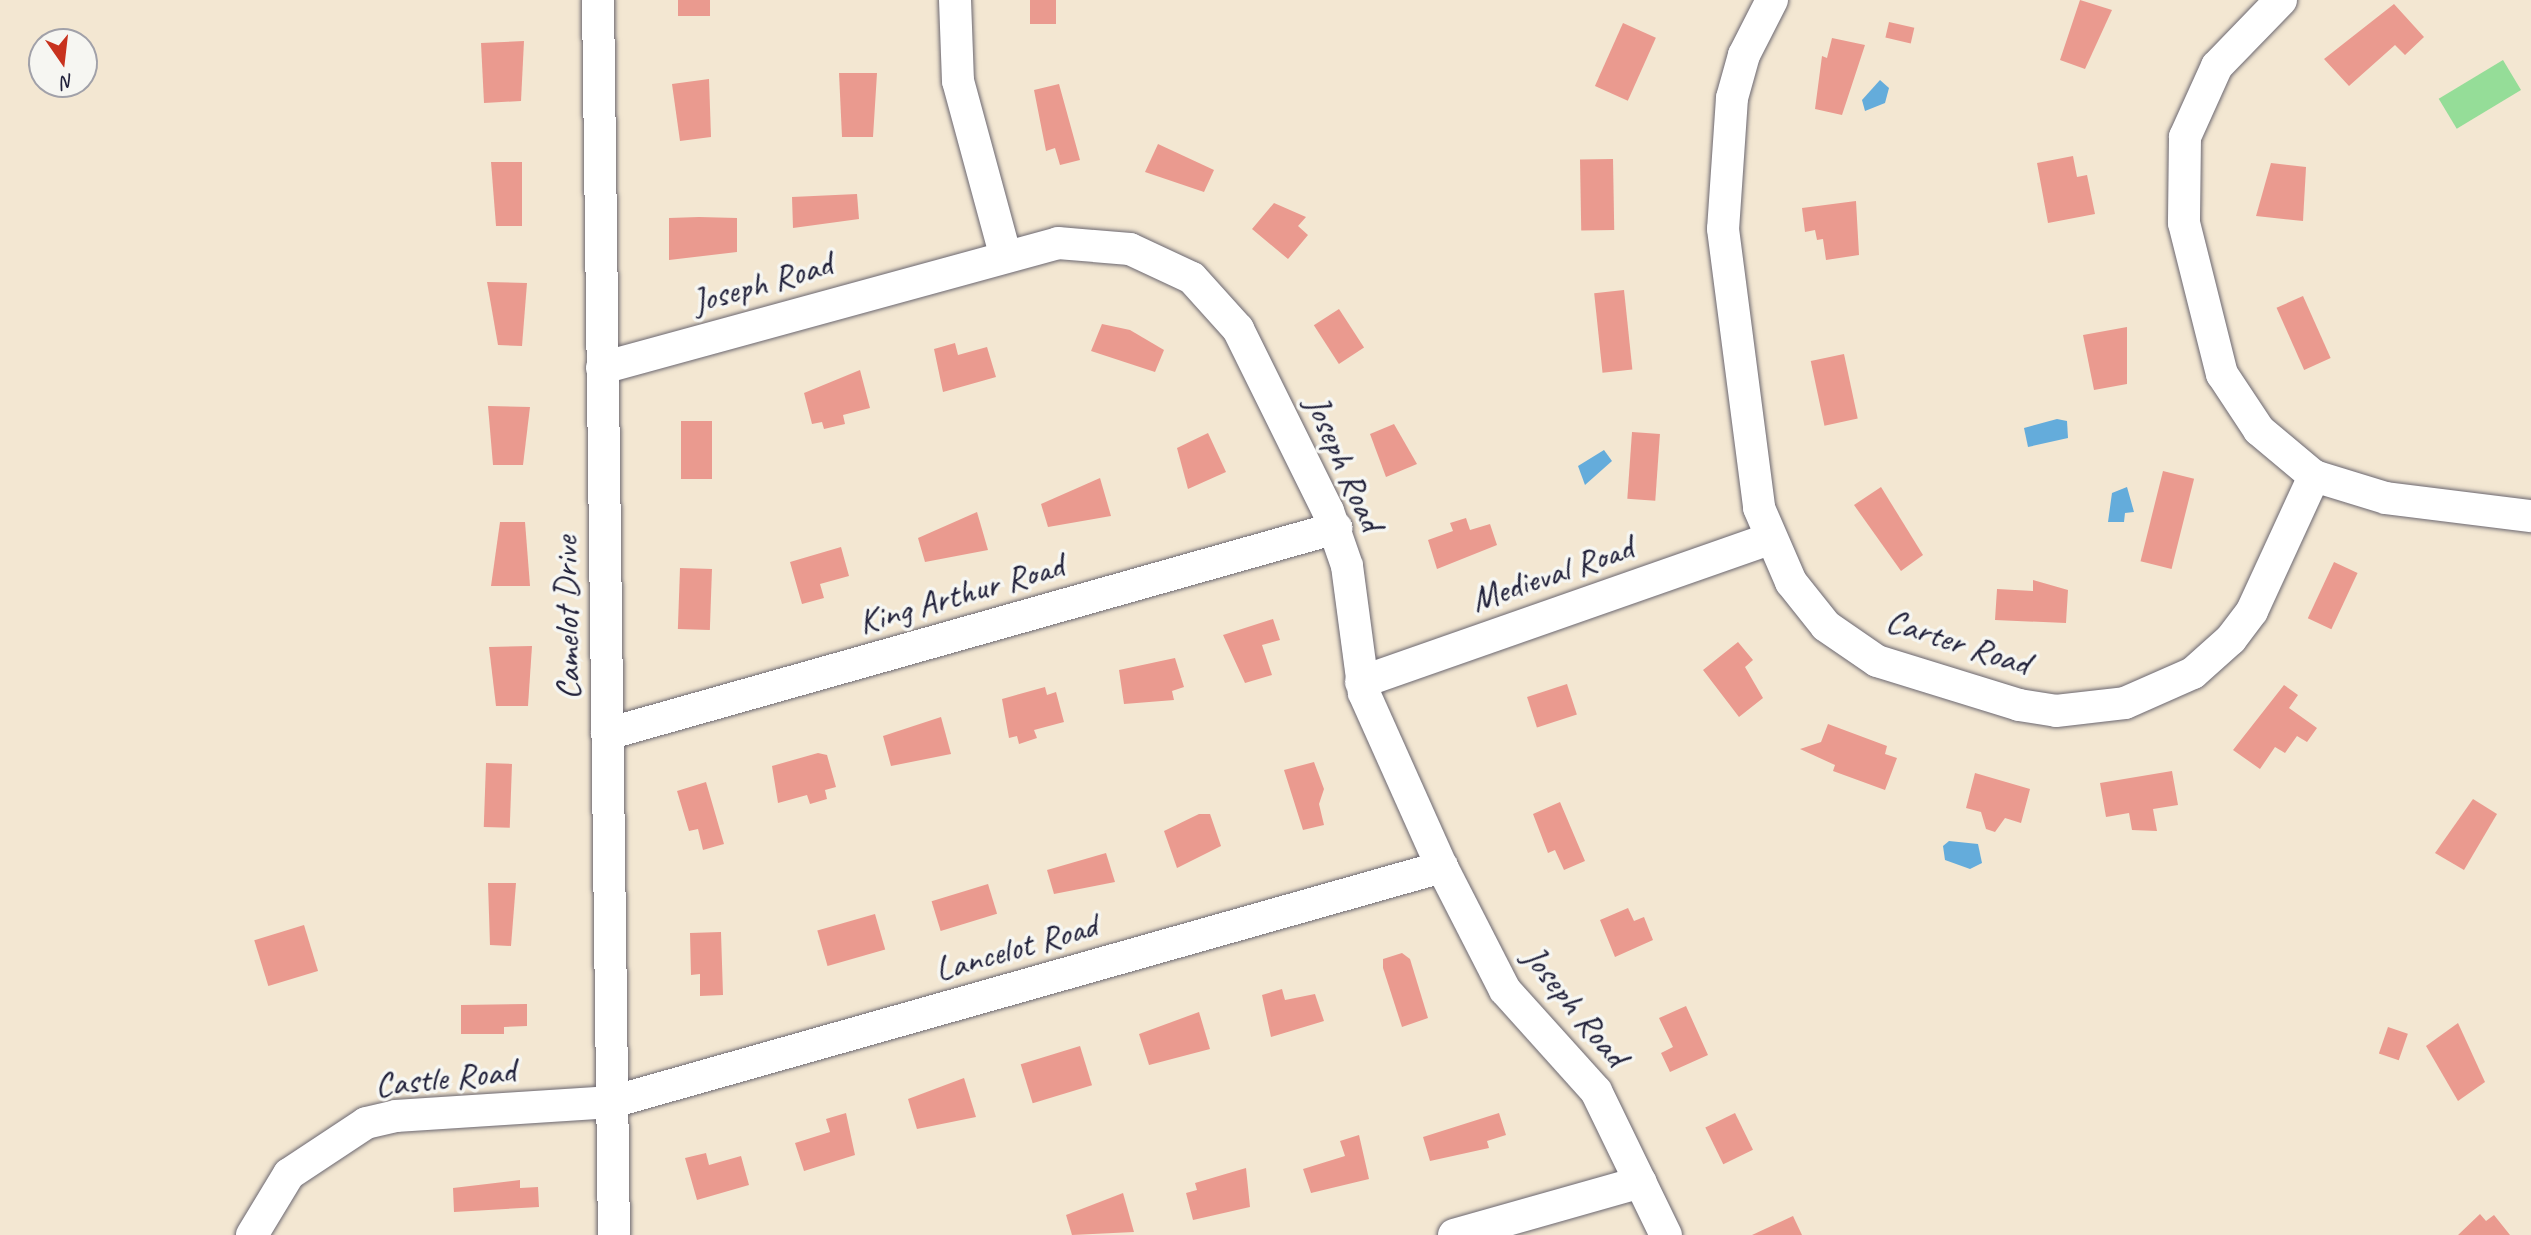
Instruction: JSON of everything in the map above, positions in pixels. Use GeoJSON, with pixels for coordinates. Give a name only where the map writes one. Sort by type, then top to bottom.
{"type":"FeatureCollection","features":[{"type":"Feature","properties":{"kind":"street","name":"Camelot Drive"},"geometry":{"type":"LineString","coordinates":[[598,0],[614,1235]]}},
{"type":"Feature","properties":{"kind":"street"},"geometry":{"type":"LineString","coordinates":[[955,0],[958,81],[1005,254]]}},
{"type":"Feature","properties":{"kind":"street","name":"Carter Road"},"geometry":{"type":"LineString","coordinates":[[1772,0],[1744,55],[1732,98],[1721,200],[1744,404],[1769,539],[1806,605],[1877,661],[2019,705],[2092,709],[2159,691],[2220,651],[2252,611],[2314,476]]}},
{"type":"Feature","properties":{"kind":"street"},"geometry":{"type":"LineString","coordinates":[[2281,0],[2229,50],[2199,98],[2185,137],[2181,202],[2222,374],[2259,430],[2314,476],[2386,498],[2531,516]]}},
{"type":"Feature","properties":{"kind":"street","name":"Joseph Road"},"geometry":{"type":"LineString","coordinates":[[603,368],[1005,254],[1058,243],[1104,244],[1163,261],[1192,278],[1242,336],[1336,528],[1347,566],[1361,682],[1442,867],[1504,990],[1595,1091],[1666,1235]]}},
{"type":"Feature","properties":{"kind":"street","name":"King Arthur Road"},"geometry":{"type":"LineString","coordinates":[[607,734],[1336,528]]}},
{"type":"Feature","properties":{"kind":"street","name":"Medieval Road"},"geometry":{"type":"LineString","coordinates":[[1361,682],[1769,539]]}},
{"type":"Feature","properties":{"kind":"street","name":"Lancelot Road"},"geometry":{"type":"LineString","coordinates":[[612,1102],[1442,867]]}},
{"type":"Feature","properties":{"kind":"street","name":"Castle Road"},"geometry":{"type":"LineString","coordinates":[[252,1235],[289,1174],[366,1124],[396,1116],[612,1102]]}},
{"type":"Feature","properties":{"kind":"street"},"geometry":{"type":"LineString","coordinates":[[1454,1235],[1641,1182]]}},
{"type":"Feature","properties":{"kind":"green space"},"geometry":{"type":"Polygon","coordinates":[[[2503,60],[2521,90],[2457,129],[2439,99],[2503,60]]]}},
{"type":"Feature","properties":{"kind":"water"},"geometry":{"type":"Polygon","coordinates":[[[1880,80],[1889,88],[1885,103],[1865,111],[1862,100],[1880,80]]]}},
{"type":"Feature","properties":{"kind":"water"},"geometry":{"type":"Polygon","coordinates":[[[2057,419],[2067,421],[2068,438],[2028,447],[2024,428],[2057,419]]]}},
{"type":"Feature","properties":{"kind":"water"},"geometry":{"type":"Polygon","coordinates":[[[1604,450],[1612,461],[1585,485],[1578,466],[1604,450]]]}},
{"type":"Feature","properties":{"kind":"water"},"geometry":{"type":"Polygon","coordinates":[[[2127,487],[2134,512],[2125,513],[2124,522],[2108,522],[2112,493],[2127,487]]]}},
{"type":"Feature","properties":{"kind":"water"},"geometry":{"type":"Polygon","coordinates":[[[1949,841],[1978,844],[1982,863],[1970,869],[1945,860],[1943,846],[1949,841]]]}},
{"type":"Feature","properties":{"kind":"building"},"geometry":{"type":"Polygon","coordinates":[[[678,0],[710,0],[710,16],[678,16],[678,0]]]}},
{"type":"Feature","properties":{"kind":"building"},"geometry":{"type":"Polygon","coordinates":[[[1030,0],[1056,0],[1056,24],[1030,24],[1030,0]]]}},
{"type":"Feature","properties":{"kind":"building"},"geometry":{"type":"Polygon","coordinates":[[[2080,0],[2112,10],[2085,69],[2060,60],[2080,0]]]}},
{"type":"Feature","properties":{"kind":"building"},"geometry":{"type":"Polygon","coordinates":[[[2394,4],[2424,37],[2405,55],[2395,45],[2349,86],[2324,59],[2394,4]]]}},
{"type":"Feature","properties":{"kind":"building"},"geometry":{"type":"Polygon","coordinates":[[[1889,22],[1914,28],[1911,43],[1885,38],[1889,22]]]}},
{"type":"Feature","properties":{"kind":"building"},"geometry":{"type":"Polygon","coordinates":[[[1623,23],[1656,38],[1628,101],[1595,86],[1623,23]]]}},
{"type":"Feature","properties":{"kind":"building"},"geometry":{"type":"Polygon","coordinates":[[[1832,38],[1865,45],[1842,115],[1815,109],[1822,56],[1827,58],[1832,38]]]}},
{"type":"Feature","properties":{"kind":"building"},"geometry":{"type":"Polygon","coordinates":[[[524,41],[521,101],[484,103],[481,43],[524,41]]]}},
{"type":"Feature","properties":{"kind":"building"},"geometry":{"type":"Polygon","coordinates":[[[839,73],[877,73],[873,137],[842,137],[839,73]]]}},
{"type":"Feature","properties":{"kind":"building"},"geometry":{"type":"Polygon","coordinates":[[[709,79],[711,137],[680,141],[672,84],[709,79]]]}},
{"type":"Feature","properties":{"kind":"building"},"geometry":{"type":"Polygon","coordinates":[[[1059,84],[1080,160],[1060,165],[1055,148],[1046,151],[1034,90],[1059,84]]]}},
{"type":"Feature","properties":{"kind":"building"},"geometry":{"type":"Polygon","coordinates":[[[1158,144],[1214,170],[1204,192],[1145,172],[1158,144]]]}},
{"type":"Feature","properties":{"kind":"building"},"geometry":{"type":"Polygon","coordinates":[[[2073,156],[2077,177],[2087,175],[2095,214],[2048,223],[2037,163],[2073,156]]]}},
{"type":"Feature","properties":{"kind":"building"},"geometry":{"type":"Polygon","coordinates":[[[1613,159],[1614,230],[1581,231],[1580,160],[1613,159]]]}},
{"type":"Feature","properties":{"kind":"building"},"geometry":{"type":"Polygon","coordinates":[[[491,162],[522,162],[522,226],[496,226],[491,162]]]}},
{"type":"Feature","properties":{"kind":"building"},"geometry":{"type":"Polygon","coordinates":[[[2271,163],[2306,167],[2303,221],[2256,216],[2271,163]]]}},
{"type":"Feature","properties":{"kind":"building"},"geometry":{"type":"Polygon","coordinates":[[[857,194],[859,219],[793,228],[792,197],[857,194]]]}},
{"type":"Feature","properties":{"kind":"building"},"geometry":{"type":"Polygon","coordinates":[[[1856,201],[1859,255],[1826,260],[1823,239],[1817,240],[1815,230],[1805,232],[1802,208],[1856,201]]]}},
{"type":"Feature","properties":{"kind":"building"},"geometry":{"type":"Polygon","coordinates":[[[1274,203],[1306,217],[1298,226],[1308,235],[1288,259],[1252,229],[1274,203]]]}},
{"type":"Feature","properties":{"kind":"building"},"geometry":{"type":"Polygon","coordinates":[[[669,218],[737,218],[737,252],[669,260],[669,218]]]}},
{"type":"Feature","properties":{"kind":"building"},"geometry":{"type":"Polygon","coordinates":[[[487,282],[527,283],[522,346],[498,345],[487,282]]]}},
{"type":"Feature","properties":{"kind":"building"},"geometry":{"type":"Polygon","coordinates":[[[1624,290],[1632,370],[1603,373],[1594,293],[1624,290]]]}},
{"type":"Feature","properties":{"kind":"building"},"geometry":{"type":"Polygon","coordinates":[[[2303,296],[2331,358],[2304,370],[2277,308],[2303,296]]]}},
{"type":"Feature","properties":{"kind":"building"},"geometry":{"type":"Polygon","coordinates":[[[1339,309],[1364,348],[1339,364],[1314,325],[1339,309]]]}},
{"type":"Feature","properties":{"kind":"building"},"geometry":{"type":"Polygon","coordinates":[[[1102,324],[1130,330],[1164,350],[1155,372],[1091,351],[1102,324]]]}},
{"type":"Feature","properties":{"kind":"building"},"geometry":{"type":"Polygon","coordinates":[[[2127,327],[2127,384],[2094,390],[2083,335],[2127,327]]]}},
{"type":"Feature","properties":{"kind":"building"},"geometry":{"type":"Polygon","coordinates":[[[955,343],[958,355],[987,347],[996,377],[943,392],[934,349],[955,343]]]}},
{"type":"Feature","properties":{"kind":"building"},"geometry":{"type":"Polygon","coordinates":[[[1844,354],[1858,419],[1824,426],[1811,361],[1844,354]]]}},
{"type":"Feature","properties":{"kind":"building"},"geometry":{"type":"Polygon","coordinates":[[[860,370],[870,408],[843,415],[845,424],[824,429],[822,422],[812,424],[804,393],[860,370]]]}},
{"type":"Feature","properties":{"kind":"building"},"geometry":{"type":"Polygon","coordinates":[[[488,406],[530,407],[523,465],[493,465],[488,406]]]}},
{"type":"Feature","properties":{"kind":"building"},"geometry":{"type":"Polygon","coordinates":[[[681,421],[712,421],[712,479],[681,479],[681,421]]]}},
{"type":"Feature","properties":{"kind":"building"},"geometry":{"type":"Polygon","coordinates":[[[1394,424],[1417,464],[1386,477],[1370,434],[1394,424]]]}},
{"type":"Feature","properties":{"kind":"building"},"geometry":{"type":"Polygon","coordinates":[[[1632,432],[1660,434],[1655,501],[1627,499],[1632,432]]]}},
{"type":"Feature","properties":{"kind":"building"},"geometry":{"type":"Polygon","coordinates":[[[1208,433],[1226,472],[1188,489],[1177,448],[1208,433]]]}},
{"type":"Feature","properties":{"kind":"building"},"geometry":{"type":"Polygon","coordinates":[[[2163,471],[2194,479],[2172,569],[2141,561],[2163,471]]]}},
{"type":"Feature","properties":{"kind":"building"},"geometry":{"type":"Polygon","coordinates":[[[1100,478],[1111,516],[1048,527],[1041,504],[1100,478]]]}},
{"type":"Feature","properties":{"kind":"building"},"geometry":{"type":"Polygon","coordinates":[[[1881,487],[1923,555],[1901,571],[1854,505],[1881,487]]]}},
{"type":"Feature","properties":{"kind":"building"},"geometry":{"type":"Polygon","coordinates":[[[977,512],[988,550],[925,562],[918,538],[977,512]]]}},
{"type":"Feature","properties":{"kind":"building"},"geometry":{"type":"Polygon","coordinates":[[[1466,518],[1470,530],[1490,524],[1497,545],[1437,569],[1428,540],[1453,531],[1450,523],[1466,518]]]}},
{"type":"Feature","properties":{"kind":"building"},"geometry":{"type":"Polygon","coordinates":[[[500,522],[525,522],[530,586],[491,586],[500,522]]]}},
{"type":"Feature","properties":{"kind":"building"},"geometry":{"type":"Polygon","coordinates":[[[841,547],[849,576],[820,584],[824,598],[802,604],[790,562],[841,547]]]}},
{"type":"Feature","properties":{"kind":"building"},"geometry":{"type":"Polygon","coordinates":[[[2334,562],[2358,573],[2331,629],[2308,618],[2334,562]]]}},
{"type":"Feature","properties":{"kind":"building"},"geometry":{"type":"Polygon","coordinates":[[[680,568],[712,569],[710,630],[678,629],[680,568]]]}},
{"type":"Feature","properties":{"kind":"building"},"geometry":{"type":"Polygon","coordinates":[[[2033,580],[2068,590],[2066,623],[1995,620],[1997,589],[2033,591],[2033,580]]]}},
{"type":"Feature","properties":{"kind":"building"},"geometry":{"type":"Polygon","coordinates":[[[1273,619],[1280,640],[1262,645],[1272,675],[1245,683],[1223,635],[1273,619]]]}},
{"type":"Feature","properties":{"kind":"building"},"geometry":{"type":"Polygon","coordinates":[[[1738,642],[1753,660],[1745,667],[1763,698],[1739,717],[1703,670],[1738,642]]]}},
{"type":"Feature","properties":{"kind":"building"},"geometry":{"type":"Polygon","coordinates":[[[532,646],[528,706],[496,706],[489,647],[532,646]]]}},
{"type":"Feature","properties":{"kind":"building"},"geometry":{"type":"Polygon","coordinates":[[[1175,658],[1184,687],[1172,691],[1174,700],[1124,704],[1119,670],[1175,658]]]}},
{"type":"Feature","properties":{"kind":"building"},"geometry":{"type":"Polygon","coordinates":[[[1567,684],[1577,714],[1537,727],[1527,697],[1567,684]]]}},
{"type":"Feature","properties":{"kind":"building"},"geometry":{"type":"Polygon","coordinates":[[[2284,685],[2298,695],[2289,708],[2317,728],[2307,742],[2297,736],[2285,753],[2275,747],[2260,769],[2233,750],[2284,685]]]}},
{"type":"Feature","properties":{"kind":"building"},"geometry":{"type":"Polygon","coordinates":[[[1045,687],[1047,695],[1056,692],[1064,722],[1034,730],[1037,738],[1019,744],[1017,736],[1009,738],[1002,699],[1045,687]]]}},
{"type":"Feature","properties":{"kind":"building"},"geometry":{"type":"Polygon","coordinates":[[[941,717],[951,754],[891,766],[883,736],[941,717]]]}},
{"type":"Feature","properties":{"kind":"building"},"geometry":{"type":"Polygon","coordinates":[[[1828,724],[1887,746],[1885,754],[1897,758],[1885,790],[1833,771],[1835,765],[1800,749],[1821,742],[1828,724]]]}},
{"type":"Feature","properties":{"kind":"building"},"geometry":{"type":"Polygon","coordinates":[[[818,753],[827,755],[836,787],[825,790],[827,799],[810,804],[807,795],[778,803],[772,766],[818,753]]]}},
{"type":"Feature","properties":{"kind":"building"},"geometry":{"type":"Polygon","coordinates":[[[1314,762],[1324,789],[1319,804],[1324,825],[1303,830],[1284,770],[1314,762]]]}},
{"type":"Feature","properties":{"kind":"building"},"geometry":{"type":"Polygon","coordinates":[[[486,763],[512,764],[510,828],[484,827],[486,763]]]}},
{"type":"Feature","properties":{"kind":"building"},"geometry":{"type":"Polygon","coordinates":[[[2172,771],[2178,805],[2153,809],[2157,831],[2132,830],[2129,813],[2106,817],[2100,783],[2172,771]]]}},
{"type":"Feature","properties":{"kind":"building"},"geometry":{"type":"Polygon","coordinates":[[[1975,773],[2030,789],[2021,823],[2005,818],[1995,832],[1986,829],[1981,812],[1966,808],[1975,773]]]}},
{"type":"Feature","properties":{"kind":"building"},"geometry":{"type":"Polygon","coordinates":[[[706,782],[724,844],[703,850],[698,829],[689,831],[677,791],[706,782]]]}},
{"type":"Feature","properties":{"kind":"building"},"geometry":{"type":"Polygon","coordinates":[[[2473,799],[2497,814],[2464,870],[2435,853],[2473,799]]]}},
{"type":"Feature","properties":{"kind":"building"},"geometry":{"type":"Polygon","coordinates":[[[1560,802],[1585,861],[1564,870],[1555,850],[1548,853],[1533,814],[1560,802]]]}},
{"type":"Feature","properties":{"kind":"building"},"geometry":{"type":"Polygon","coordinates":[[[1199,814],[1210,814],[1221,846],[1177,868],[1164,831],[1199,814]]]}},
{"type":"Feature","properties":{"kind":"building"},"geometry":{"type":"Polygon","coordinates":[[[1106,853],[1115,882],[1054,894],[1047,870],[1106,853]]]}},
{"type":"Feature","properties":{"kind":"building"},"geometry":{"type":"Polygon","coordinates":[[[488,883],[516,883],[511,946],[490,945],[488,883]]]}},
{"type":"Feature","properties":{"kind":"building"},"geometry":{"type":"Polygon","coordinates":[[[988,884],[997,914],[941,931],[932,901],[988,884]]]}},
{"type":"Feature","properties":{"kind":"building"},"geometry":{"type":"Polygon","coordinates":[[[1628,908],[1634,921],[1644,917],[1653,940],[1615,957],[1600,920],[1628,908]]]}},
{"type":"Feature","properties":{"kind":"building"},"geometry":{"type":"Polygon","coordinates":[[[875,914],[885,950],[828,966],[817,931],[875,914]]]}},
{"type":"Feature","properties":{"kind":"building"},"geometry":{"type":"Polygon","coordinates":[[[304,925],[318,971],[268,986],[254,940],[304,925]]]}},
{"type":"Feature","properties":{"kind":"building"},"geometry":{"type":"Polygon","coordinates":[[[721,932],[723,995],[700,996],[700,974],[691,975],[690,933],[721,932]]]}},
{"type":"Feature","properties":{"kind":"building"},"geometry":{"type":"Polygon","coordinates":[[[1402,953],[1410,959],[1428,1018],[1402,1027],[1383,968],[1383,959],[1402,953]]]}},
{"type":"Feature","properties":{"kind":"building"},"geometry":{"type":"Polygon","coordinates":[[[1282,989],[1285,1000],[1315,994],[1324,1021],[1271,1037],[1262,995],[1282,989]]]}},
{"type":"Feature","properties":{"kind":"building"},"geometry":{"type":"Polygon","coordinates":[[[527,1004],[527,1026],[504,1027],[504,1034],[461,1034],[461,1005],[527,1004]]]}},
{"type":"Feature","properties":{"kind":"building"},"geometry":{"type":"Polygon","coordinates":[[[1686,1006],[1708,1055],[1670,1072],[1661,1053],[1673,1047],[1659,1018],[1686,1006]]]}},
{"type":"Feature","properties":{"kind":"building"},"geometry":{"type":"Polygon","coordinates":[[[1199,1012],[1210,1049],[1149,1065],[1139,1034],[1199,1012]]]}},
{"type":"Feature","properties":{"kind":"building"},"geometry":{"type":"Polygon","coordinates":[[[2458,1023],[2485,1082],[2458,1101],[2426,1046],[2458,1023]]]}},
{"type":"Feature","properties":{"kind":"building"},"geometry":{"type":"Polygon","coordinates":[[[2388,1027],[2408,1034],[2399,1060],[2379,1053],[2388,1027]]]}},
{"type":"Feature","properties":{"kind":"building"},"geometry":{"type":"Polygon","coordinates":[[[1080,1046],[1092,1085],[1033,1103],[1021,1064],[1080,1046]]]}},
{"type":"Feature","properties":{"kind":"building"},"geometry":{"type":"Polygon","coordinates":[[[964,1078],[976,1117],[917,1129],[908,1099],[964,1078]]]}},
{"type":"Feature","properties":{"kind":"building"},"geometry":{"type":"Polygon","coordinates":[[[846,1113],[855,1155],[804,1171],[795,1143],[830,1132],[826,1119],[846,1113]]]}},
{"type":"Feature","properties":{"kind":"building"},"geometry":{"type":"Polygon","coordinates":[[[1499,1113],[1506,1135],[1487,1141],[1489,1148],[1430,1161],[1423,1137],[1499,1113]]]}},
{"type":"Feature","properties":{"kind":"building"},"geometry":{"type":"Polygon","coordinates":[[[1735,1113],[1753,1150],[1723,1164],[1705,1127],[1735,1113]]]}},
{"type":"Feature","properties":{"kind":"building"},"geometry":{"type":"Polygon","coordinates":[[[1359,1135],[1369,1179],[1311,1193],[1303,1169],[1345,1156],[1340,1141],[1359,1135]]]}},
{"type":"Feature","properties":{"kind":"building"},"geometry":{"type":"Polygon","coordinates":[[[706,1153],[709,1165],[741,1156],[749,1185],[697,1200],[685,1158],[706,1153]]]}},
{"type":"Feature","properties":{"kind":"building"},"geometry":{"type":"Polygon","coordinates":[[[1246,1168],[1250,1207],[1193,1220],[1186,1193],[1197,1190],[1195,1183],[1246,1168]]]}},
{"type":"Feature","properties":{"kind":"building"},"geometry":{"type":"Polygon","coordinates":[[[520,1180],[520,1188],[538,1187],[539,1207],[454,1212],[453,1188],[520,1180]]]}},
{"type":"Feature","properties":{"kind":"building"},"geometry":{"type":"Polygon","coordinates":[[[1123,1193],[1134,1232],[1072,1235],[1066,1215],[1123,1193]]]}},
{"type":"Feature","properties":{"kind":"building"},"geometry":{"type":"Polygon","coordinates":[[[2480,1214],[2486,1221],[2494,1215],[2510,1235],[2458,1235],[2480,1214]]]}},
{"type":"Feature","properties":{"kind":"building"},"geometry":{"type":"Polygon","coordinates":[[[1793,1216],[1802,1235],[1752,1235],[1793,1216]]]}}]}
